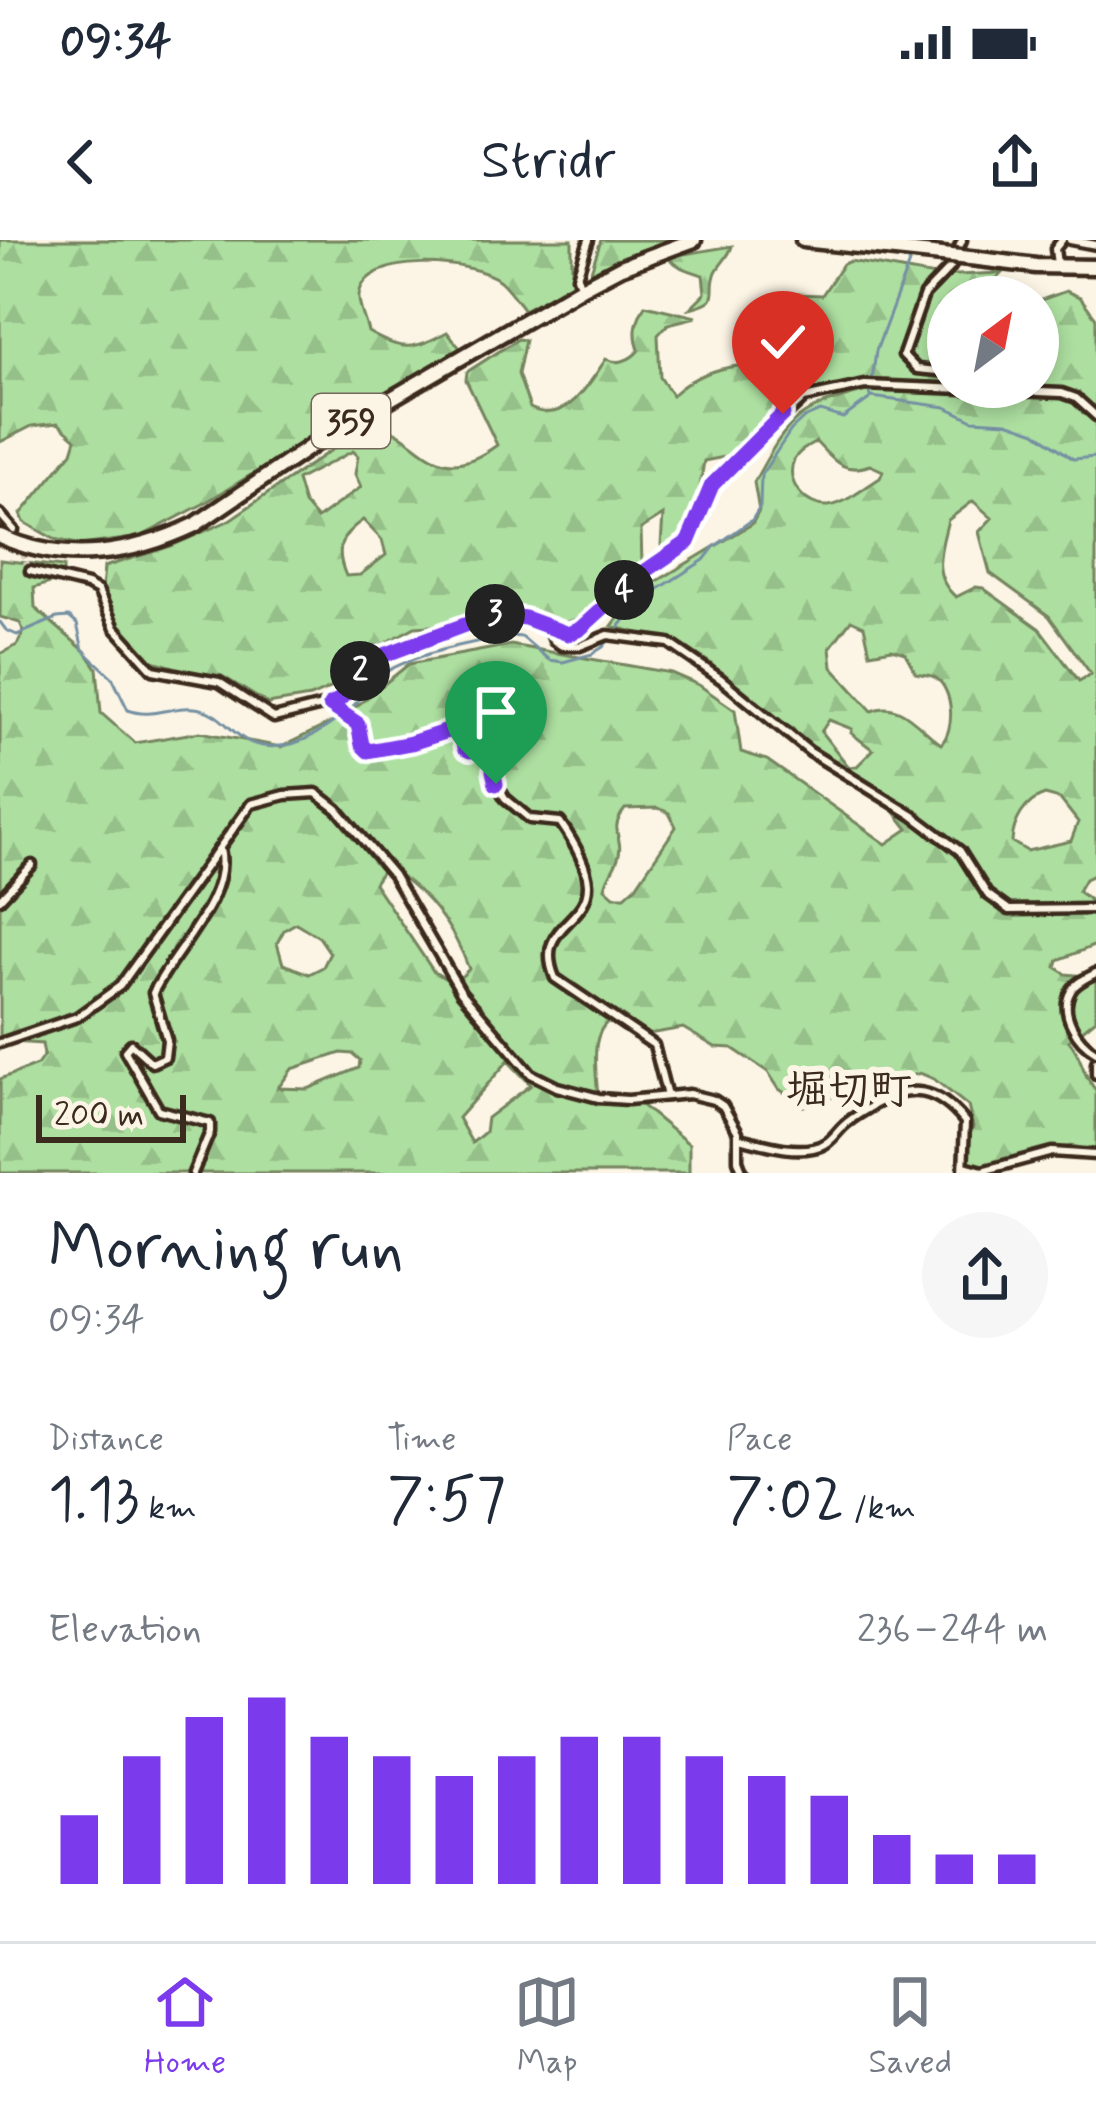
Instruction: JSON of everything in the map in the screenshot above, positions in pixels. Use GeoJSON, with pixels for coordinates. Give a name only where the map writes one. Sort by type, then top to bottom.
{"type":"FeatureCollection","features":[{"type":"Feature","properties":{"kind":"highway","name":"359"},"geometry":{"type":"LineString","coordinates":[[7,533],[59,553],[88,554],[130,549],[174,535],[320,440],[580,288],[621,266],[694,240]]}},
{"type":"Feature","properties":{"kind":"highway"},"geometry":{"type":"LineString","coordinates":[[803,240],[1096,266]]}},
{"type":"Feature","properties":{"kind":"street"},"geometry":{"type":"LineString","coordinates":[[580,288],[577,276],[590,240]]}},
{"type":"Feature","properties":{"kind":"street"},"geometry":{"type":"LineString","coordinates":[[942,276],[962,240]]}},
{"type":"Feature","properties":{"kind":"street"},"geometry":{"type":"LineString","coordinates":[[1057,266],[1055,249],[1066,240],[1096,244]]}},
{"type":"Feature","properties":{"kind":"street"},"geometry":{"type":"LineString","coordinates":[[927,292],[903,355],[917,369],[927,370]]}},
{"type":"Feature","properties":{"kind":"street"},"geometry":{"type":"LineString","coordinates":[[30,572],[87,584],[98,591],[116,628],[161,674],[219,682],[274,718],[330,705],[346,696],[371,660],[473,619],[508,614],[568,634],[580,629],[637,577],[688,542],[712,485],[804,398],[865,386],[927,387]]}},
{"type":"Feature","properties":{"kind":"street"},"geometry":{"type":"LineString","coordinates":[[1059,394],[1074,396],[1096,416]]}},
{"type":"Feature","properties":{"kind":"street"},"geometry":{"type":"LineString","coordinates":[[0,514],[7,533]]}},
{"type":"Feature","properties":{"kind":"street"},"geometry":{"type":"LineString","coordinates":[[549,628],[562,646],[580,646],[608,634],[669,643],[810,752],[912,815],[960,851],[987,894],[1009,910],[1096,909]]}},
{"type":"Feature","properties":{"kind":"street"},"geometry":{"type":"LineString","coordinates":[[330,705],[358,724],[368,751],[454,729],[461,734],[464,748],[492,746],[501,753],[493,771],[496,784],[523,815],[560,822],[587,877],[586,894],[549,944],[554,978],[654,1045],[667,1096]]}},
{"type":"Feature","properties":{"kind":"street"},"geometry":{"type":"LineString","coordinates":[[0,1043],[77,1017],[120,986],[256,801],[310,793],[322,796],[393,875],[461,992],[531,1074],[557,1087],[599,1098],[688,1094],[714,1100],[734,1121],[743,1173]]}},
{"type":"Feature","properties":{"kind":"street"},"geometry":{"type":"LineString","coordinates":[[193,1173],[210,1123],[159,1110],[124,1051],[131,1043],[152,1063],[165,1057],[167,1040],[153,993],[208,909],[222,863],[220,848]]}},
{"type":"Feature","properties":{"kind":"street"},"geometry":{"type":"LineString","coordinates":[[0,898],[32,865]]}},
{"type":"Feature","properties":{"kind":"street"},"geometry":{"type":"LineString","coordinates":[[1096,973],[1075,986],[1069,1003],[1077,1038],[1096,1052]]}},
{"type":"Feature","properties":{"kind":"street"},"geometry":{"type":"LineString","coordinates":[[1096,1062],[1096,1074]]}},
{"type":"Feature","properties":{"kind":"street"},"geometry":{"type":"LineString","coordinates":[[739,1138],[813,1148],[830,1142],[843,1126],[880,1102],[908,1089],[918,1090],[952,1108],[964,1121],[963,1173]]}},
{"type":"Feature","properties":{"kind":"street"},"geometry":{"type":"LineString","coordinates":[[962,1163],[982,1171],[1052,1152],[1096,1155]]}},
{"type":"Feature","properties":{"kind":"green space"},"geometry":{"type":"Polygon","coordinates":[[[0,240],[572,240],[572,284],[524,310],[500,281],[468,268],[422,263],[379,271],[365,281],[359,296],[368,332],[408,346],[447,332],[460,348],[203,504],[140,537],[81,545],[54,539],[24,522],[21,514],[72,452],[76,439],[58,423],[32,426],[0,442],[0,240]]]}},
{"type":"Feature","properties":{"kind":"green space"},"geometry":{"type":"Polygon","coordinates":[[[601,240],[678,240],[590,274],[601,240]]]}},
{"type":"Feature","properties":{"kind":"green space"},"geometry":{"type":"Polygon","coordinates":[[[732,246],[716,272],[711,299],[690,308],[705,293],[703,275],[682,268],[670,260],[672,256],[732,246]]]}},
{"type":"Feature","properties":{"kind":"green space"},"geometry":{"type":"Polygon","coordinates":[[[850,261],[935,276],[927,276],[927,408],[1059,408],[1059,294],[1066,291],[1080,297],[1096,318],[1096,874],[1085,879],[1078,891],[1096,905],[1096,945],[1058,960],[1056,967],[1066,974],[1096,977],[1096,1019],[1069,1041],[1096,1090],[1096,1152],[1073,1146],[969,1169],[965,1147],[973,1127],[968,1106],[934,1079],[920,1073],[896,1088],[843,1094],[803,1106],[779,1089],[768,1072],[732,1048],[715,1047],[683,1028],[649,1034],[617,1016],[607,1022],[597,1042],[598,1104],[640,1104],[689,1144],[689,1173],[0,1173],[0,1079],[37,1065],[44,1055],[42,1044],[0,1046],[0,654],[17,645],[24,632],[20,623],[0,617],[0,560],[63,567],[63,579],[34,588],[35,608],[85,651],[97,668],[101,713],[135,743],[200,732],[281,747],[343,717],[409,664],[511,645],[671,673],[699,685],[735,710],[741,752],[767,760],[886,844],[908,829],[890,806],[821,765],[793,729],[753,707],[710,663],[684,646],[612,626],[636,594],[752,524],[759,511],[754,482],[789,426],[814,408],[877,388],[875,380],[785,398],[740,454],[704,461],[692,537],[665,551],[661,545],[663,515],[641,529],[642,565],[577,619],[563,623],[487,609],[463,624],[415,627],[382,645],[359,648],[337,685],[310,697],[268,704],[222,676],[153,661],[139,653],[101,602],[104,567],[171,546],[228,521],[365,427],[398,434],[438,460],[454,463],[473,459],[497,445],[466,380],[467,372],[518,339],[525,340],[518,374],[530,408],[555,412],[575,400],[606,359],[624,360],[639,350],[636,327],[645,305],[696,317],[668,324],[658,335],[660,377],[672,395],[710,372],[754,364],[782,335],[797,294],[822,295],[850,261]],[[816,442],[796,457],[792,468],[799,492],[812,503],[842,502],[880,478],[883,471],[870,465],[846,467],[816,442]],[[353,451],[297,480],[304,504],[317,519],[361,487],[355,474],[358,456],[353,451]],[[973,501],[948,520],[940,571],[948,589],[956,597],[983,588],[1040,629],[1079,681],[1091,674],[1049,616],[990,573],[979,532],[992,518],[973,501]],[[363,520],[349,532],[341,559],[346,576],[360,575],[386,555],[382,540],[363,520]],[[851,620],[830,648],[832,667],[872,711],[901,712],[941,744],[946,738],[950,711],[942,684],[916,673],[905,653],[892,649],[870,653],[864,626],[851,620]],[[829,720],[821,732],[849,767],[857,766],[873,750],[852,729],[829,720]],[[1038,798],[1018,820],[1012,842],[1027,851],[1071,841],[1078,822],[1060,799],[1038,798]],[[658,808],[625,809],[617,823],[620,851],[605,888],[614,896],[625,896],[636,886],[676,827],[669,813],[658,808]],[[385,867],[374,883],[434,972],[448,980],[469,969],[436,910],[385,867]],[[296,923],[284,930],[277,943],[283,964],[309,974],[323,967],[330,953],[319,937],[296,923]],[[341,1053],[292,1069],[278,1088],[308,1089],[359,1068],[360,1060],[341,1053]],[[508,1061],[458,1118],[472,1143],[485,1132],[487,1118],[531,1085],[508,1061]]]}},
{"type":"Feature","properties":{"kind":"green space"},"geometry":{"type":"Polygon","coordinates":[[[1002,273],[999,276],[935,276],[1002,273]]]}},
{"type":"Feature","properties":{"kind":"waterway"},"geometry":{"type":"LineString","coordinates":[[916,250],[921,240]]}},
{"type":"Feature","properties":{"kind":"waterway"},"geometry":{"type":"LineString","coordinates":[[870,397],[876,351],[911,258]]}},
{"type":"Feature","properties":{"kind":"waterway"},"geometry":{"type":"LineString","coordinates":[[0,622],[17,635],[69,617],[77,624],[83,650],[112,677],[128,710],[201,709],[253,744],[278,747],[319,732],[389,670],[435,652],[509,636],[522,637],[549,660],[563,662],[592,654],[640,601],[704,560],[752,520],[760,507],[761,475],[791,430],[820,411],[843,418],[872,397],[946,407],[973,420],[1007,422],[1036,432],[1073,459],[1096,457]]}},
{"type":"Feature","properties":{"kind":"tunnel"},"geometry":{"type":"LineString","coordinates":[[19,545],[30,571]]}},
{"type":"Feature","properties":{"kind":"district","name":"堀切町"},"geometry":{"type":"Point","coordinates":[849,1088]}},
{"type":"Feature","properties":{"kind":"route"},"geometry":{"type":"LineString","coordinates":[[496,784],[493,771],[501,753],[492,746],[470,751],[454,729],[368,751],[358,724],[330,705],[346,696],[371,660],[473,619],[508,614],[568,634],[580,629],[637,577],[688,542],[712,485],[783,414]]}}]}
